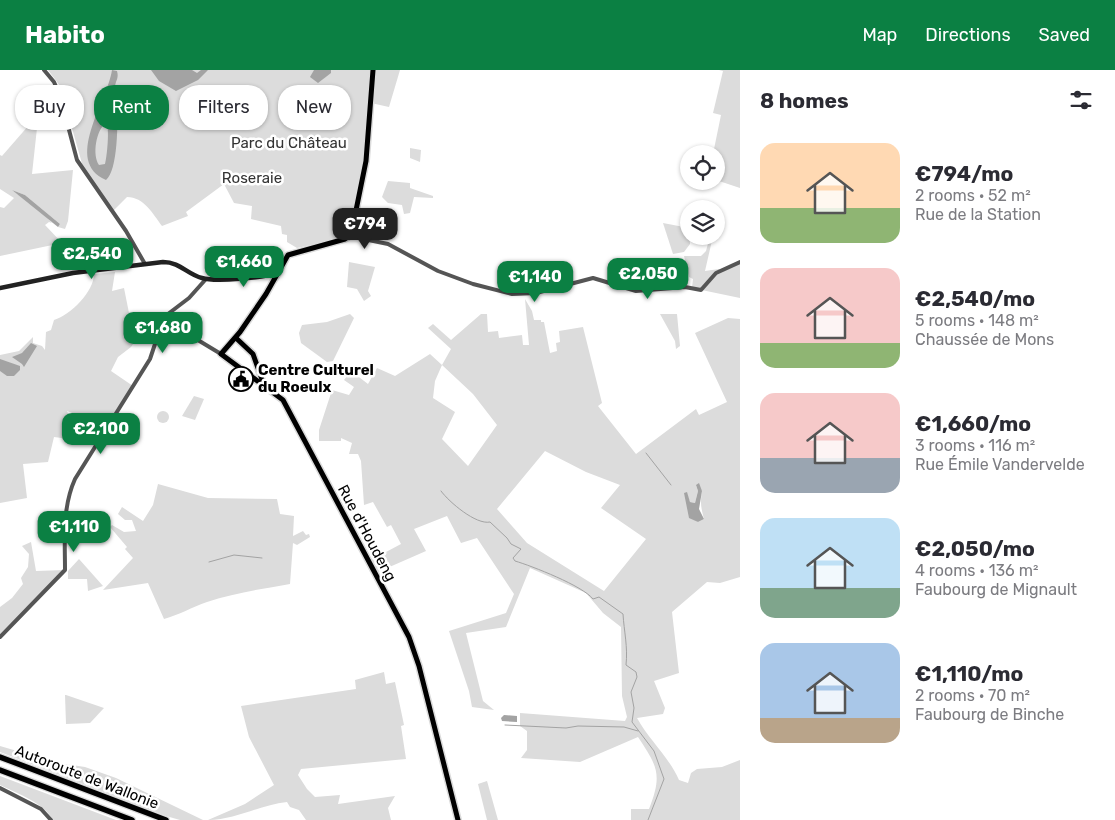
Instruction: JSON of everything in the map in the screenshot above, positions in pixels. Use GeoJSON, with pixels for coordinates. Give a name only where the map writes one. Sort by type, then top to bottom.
{"type":"FeatureCollection","features":[{"type":"Feature","properties":{"kind":"highway","name":"Autoroute de Wallonie"},"geometry":{"type":"LineString","coordinates":[[0,757],[166,820]]}},
{"type":"Feature","properties":{"kind":"highway","name":"Autoroute de Wallonie"},"geometry":{"type":"LineString","coordinates":[[0,770],[132,820]]}},
{"type":"Feature","properties":{"kind":"main road"},"geometry":{"type":"LineString","coordinates":[[221,354],[236,338],[269,290],[284,258],[291,252],[349,237],[353,228],[366,161],[373,70]]}},
{"type":"Feature","properties":{"kind":"main road"},"geometry":{"type":"LineString","coordinates":[[0,288],[67,274],[145,264],[176,263],[197,276],[206,279],[248,278],[277,273]]}},
{"type":"Feature","properties":{"kind":"main road"},"geometry":{"type":"LineString","coordinates":[[236,338],[253,354],[264,386]]}},
{"type":"Feature","properties":{"kind":"main road","name":"Rue d'Houdeng"},"geometry":{"type":"LineString","coordinates":[[221,354],[285,403],[409,638],[419,666],[458,820]]}},
{"type":"Feature","properties":{"kind":"street"},"geometry":{"type":"LineString","coordinates":[[44,70],[58,92],[77,160],[126,231],[145,264]]}},
{"type":"Feature","properties":{"kind":"street"},"geometry":{"type":"LineString","coordinates":[[349,237],[388,244],[438,271],[473,284],[512,294],[536,293],[590,279],[600,279],[636,291],[685,287],[701,290],[716,273],[740,262]]}},
{"type":"Feature","properties":{"kind":"street"},"geometry":{"type":"LineString","coordinates":[[0,637],[65,570],[65,515],[70,492],[82,466],[153,352],[163,319],[194,293],[206,279]]}},
{"type":"Feature","properties":{"kind":"street","name":"Rue d'Houdeng"},"geometry":{"type":"LineString","coordinates":[[163,319],[221,354]]}},
{"type":"Feature","properties":{"kind":"street"},"geometry":{"type":"LineString","coordinates":[[0,788],[40,809],[51,820]]}},
{"type":"Feature","properties":{"kind":"green space","name":"Parc du Château"},"geometry":{"type":"Polygon","coordinates":[[[48,70],[400,70],[389,107],[371,103],[366,161],[363,160],[350,230],[346,231],[342,238],[297,248],[287,242],[287,235],[282,234],[281,226],[251,219],[252,206],[234,203],[224,184],[186,212],[188,216],[162,226],[148,207],[133,198],[127,197],[113,211],[83,167],[72,130],[84,130],[84,85],[59,85],[48,70]]]}},
{"type":"Feature","properties":{"kind":"green space"},"geometry":{"type":"Polygon","coordinates":[[[719,70],[740,70],[740,188],[725,183],[725,145],[715,145],[721,115],[713,113],[723,71],[719,70]]]}},
{"type":"Feature","properties":{"kind":"green space"},"geometry":{"type":"Polygon","coordinates":[[[25,130],[37,130],[32,174],[73,170],[68,221],[65,229],[58,227],[60,224],[25,195],[12,190],[42,212],[52,223],[49,222],[45,225],[62,243],[0,256],[0,207],[4,208],[14,198],[0,189],[0,155],[2,156],[25,130]]]}},
{"type":"Feature","properties":{"kind":"green space"},"geometry":{"type":"Polygon","coordinates":[[[410,148],[421,150],[420,162],[410,158],[410,148]]]}},
{"type":"Feature","properties":{"kind":"green space"},"geometry":{"type":"Polygon","coordinates":[[[388,181],[410,183],[410,188],[433,196],[433,198],[414,197],[410,213],[404,214],[402,205],[388,203],[382,197],[388,181]]]}},
{"type":"Feature","properties":{"kind":"green space"},"geometry":{"type":"Polygon","coordinates":[[[663,223],[680,226],[680,245],[689,245],[684,252],[673,254],[663,223]]]}},
{"type":"Feature","properties":{"kind":"green space"},"geometry":{"type":"Polygon","coordinates":[[[708,245],[711,245],[705,271],[720,270],[740,262],[740,298],[692,288],[693,279],[689,277],[684,256],[701,256],[706,251],[708,245]]]}},
{"type":"Feature","properties":{"kind":"green space"},"geometry":{"type":"Polygon","coordinates":[[[349,262],[375,267],[368,291],[371,296],[364,301],[357,289],[347,287],[349,262]]]}},
{"type":"Feature","properties":{"kind":"green space"},"geometry":{"type":"Polygon","coordinates":[[[115,272],[112,291],[124,288],[132,328],[148,329],[146,342],[135,341],[131,347],[118,357],[111,371],[133,386],[107,426],[67,411],[74,428],[73,436],[69,439],[54,437],[48,462],[23,464],[27,498],[0,503],[0,355],[19,351],[33,337],[33,343],[42,346],[45,350],[46,332],[51,330],[54,320],[74,308],[86,295],[93,281],[94,274],[115,272]]]}},
{"type":"Feature","properties":{"kind":"green space"},"geometry":{"type":"Polygon","coordinates":[[[525,299],[532,311],[534,320],[544,322],[550,353],[557,351],[556,343],[560,342],[559,331],[583,327],[602,403],[598,406],[636,454],[696,409],[699,415],[727,402],[695,333],[728,318],[740,319],[740,577],[720,583],[707,582],[672,612],[679,673],[654,681],[665,708],[663,714],[637,718],[670,764],[679,780],[688,783],[691,773],[697,769],[722,767],[740,760],[740,820],[631,820],[631,809],[649,809],[657,778],[654,763],[638,737],[580,762],[521,758],[527,750],[527,731],[520,726],[520,713],[625,721],[627,717],[622,696],[621,627],[603,613],[586,593],[530,568],[506,627],[466,633],[483,701],[494,710],[472,707],[469,691],[449,631],[506,613],[514,594],[477,538],[461,543],[447,516],[414,529],[426,551],[378,572],[371,560],[401,544],[391,525],[387,527],[373,502],[364,505],[361,461],[358,454],[349,454],[352,443],[341,438],[341,441],[319,441],[319,430],[332,390],[349,395],[354,387],[344,380],[351,371],[368,384],[377,368],[395,376],[430,354],[442,365],[451,349],[428,328],[433,324],[451,340],[481,314],[487,314],[488,332],[498,331],[499,338],[522,335],[523,345],[529,345],[525,299]],[[442,365],[435,381],[433,398],[455,412],[442,439],[468,466],[497,425],[473,394],[442,365]],[[545,451],[497,509],[527,543],[604,591],[646,539],[601,508],[620,485],[586,472],[545,451]],[[696,485],[698,491],[695,503],[690,502],[686,492],[692,518],[698,522],[704,519],[701,505],[702,491],[696,485]]]}},
{"type":"Feature","properties":{"kind":"green space"},"geometry":{"type":"Polygon","coordinates":[[[350,314],[354,318],[333,361],[327,362],[301,343],[299,333],[302,325],[327,322],[350,314]]]}},
{"type":"Feature","properties":{"kind":"green space"},"geometry":{"type":"Polygon","coordinates":[[[660,314],[677,314],[680,346],[676,349],[675,341],[660,314]]]}},
{"type":"Feature","properties":{"kind":"green space"},"geometry":{"type":"Polygon","coordinates":[[[194,396],[204,399],[195,420],[182,416],[194,396]]]}},
{"type":"Feature","properties":{"kind":"green space"},"geometry":{"type":"Polygon","coordinates":[[[163,411],[169,417],[163,423],[157,417],[163,411]]]}},
{"type":"Feature","properties":{"kind":"green space"},"geometry":{"type":"Polygon","coordinates":[[[158,484],[208,498],[277,499],[280,514],[294,516],[293,536],[303,531],[306,535],[309,534],[310,537],[297,545],[293,543],[290,584],[217,599],[164,619],[148,583],[103,590],[133,558],[125,549],[127,547],[110,527],[112,525],[124,532],[136,531],[132,520],[125,520],[118,514],[122,507],[143,521],[153,505],[158,484]]]}},
{"type":"Feature","properties":{"kind":"green space"},"geometry":{"type":"Polygon","coordinates":[[[31,542],[36,571],[65,570],[0,637],[0,607],[12,598],[23,584],[21,578],[28,567],[29,554],[22,546],[31,542]]]}},
{"type":"Feature","properties":{"kind":"green space"},"geometry":{"type":"Polygon","coordinates":[[[79,559],[103,586],[88,591],[87,579],[68,579],[68,571],[79,559]]]}},
{"type":"Feature","properties":{"kind":"green space"},"geometry":{"type":"Polygon","coordinates":[[[384,672],[386,684],[395,682],[404,725],[401,726],[406,759],[301,769],[298,775],[315,797],[340,795],[338,804],[395,796],[388,808],[391,820],[306,820],[299,810],[290,807],[287,802],[228,818],[208,820],[245,804],[274,785],[249,737],[241,706],[356,689],[355,680],[384,672]]]}},
{"type":"Feature","properties":{"kind":"green space"},"geometry":{"type":"Polygon","coordinates":[[[65,695],[104,708],[90,723],[66,724],[65,695]]]}},
{"type":"Feature","properties":{"kind":"green space"},"geometry":{"type":"Polygon","coordinates":[[[0,746],[58,763],[85,767],[116,778],[203,820],[180,820],[166,816],[0,752],[0,746]]]}},
{"type":"Feature","properties":{"kind":"green space"},"geometry":{"type":"Polygon","coordinates":[[[0,776],[116,820],[53,820],[37,803],[0,785],[0,776]]]}},
{"type":"Feature","properties":{"kind":"green space"},"geometry":{"type":"Polygon","coordinates":[[[487,781],[498,820],[487,820],[478,784],[487,781]]]}},
{"type":"Feature","properties":{"kind":"shaded area"},"geometry":{"type":"Polygon","coordinates":[[[112,70],[117,71],[118,77],[116,85],[108,85],[112,70]]]}},
{"type":"Feature","properties":{"kind":"shaded area"},"geometry":{"type":"Polygon","coordinates":[[[151,70],[192,70],[197,73],[201,70],[208,70],[198,80],[188,85],[179,85],[179,90],[176,91],[169,85],[159,81],[151,70]]]}},
{"type":"Feature","properties":{"kind":"shaded area"},"geometry":{"type":"Polygon","coordinates":[[[314,70],[331,70],[331,73],[318,83],[310,77],[314,70]]]}},
{"type":"Feature","properties":{"kind":"shaded area"},"geometry":{"type":"Polygon","coordinates":[[[94,122],[94,130],[101,130],[96,143],[96,155],[99,165],[105,164],[108,130],[117,130],[113,167],[106,180],[94,171],[88,159],[91,130],[94,122]]]}},
{"type":"Feature","properties":{"kind":"shaded area"},"geometry":{"type":"Polygon","coordinates":[[[12,190],[25,195],[60,224],[58,227],[12,190]]]}},
{"type":"Feature","properties":{"kind":"shaded area"},"geometry":{"type":"Polygon","coordinates":[[[31,343],[37,346],[24,367],[12,357],[22,353],[31,343]]]}},
{"type":"Feature","properties":{"kind":"shaded area"},"geometry":{"type":"Polygon","coordinates":[[[0,359],[20,366],[20,370],[14,376],[7,376],[0,371],[0,359]]]}},
{"type":"Feature","properties":{"kind":"shaded area"},"geometry":{"type":"Polygon","coordinates":[[[699,483],[702,491],[699,509],[704,519],[698,522],[689,518],[684,493],[687,492],[690,502],[695,503],[698,491],[696,485],[699,483]]]}},
{"type":"Feature","properties":{"kind":"shaded area"},"geometry":{"type":"Polygon","coordinates":[[[504,715],[517,716],[517,722],[502,721],[501,718],[504,715]]]}},
{"type":"Feature","properties":{"kind":"waterway"},"geometry":{"type":"LineString","coordinates":[[646,453],[671,485]]}},
{"type":"Feature","properties":{"kind":"waterway"},"geometry":{"type":"LineString","coordinates":[[441,491],[463,512],[478,520],[490,522],[511,544],[521,549],[513,558],[515,561],[545,572],[579,588],[593,599],[599,597],[623,614],[626,665],[636,672],[637,677],[631,692],[634,708],[632,722],[654,751],[664,779],[648,820]]}},
{"type":"Feature","properties":{"kind":"waterway"},"geometry":{"type":"LineString","coordinates":[[209,562],[234,555],[262,558]]}},
{"type":"Feature","properties":{"kind":"waterway"},"geometry":{"type":"LineString","coordinates":[[505,725],[566,728],[578,726],[624,727],[638,731]]}},
{"type":"Feature","properties":{"kind":"place","name":"Centre Culturel du Roeulx"},"geometry":{"type":"Point","coordinates":[241,379]}},
{"type":"Feature","properties":{"kind":"park label","name":"Roseraie"},"geometry":{"type":"Point","coordinates":[252,178]}}]}
